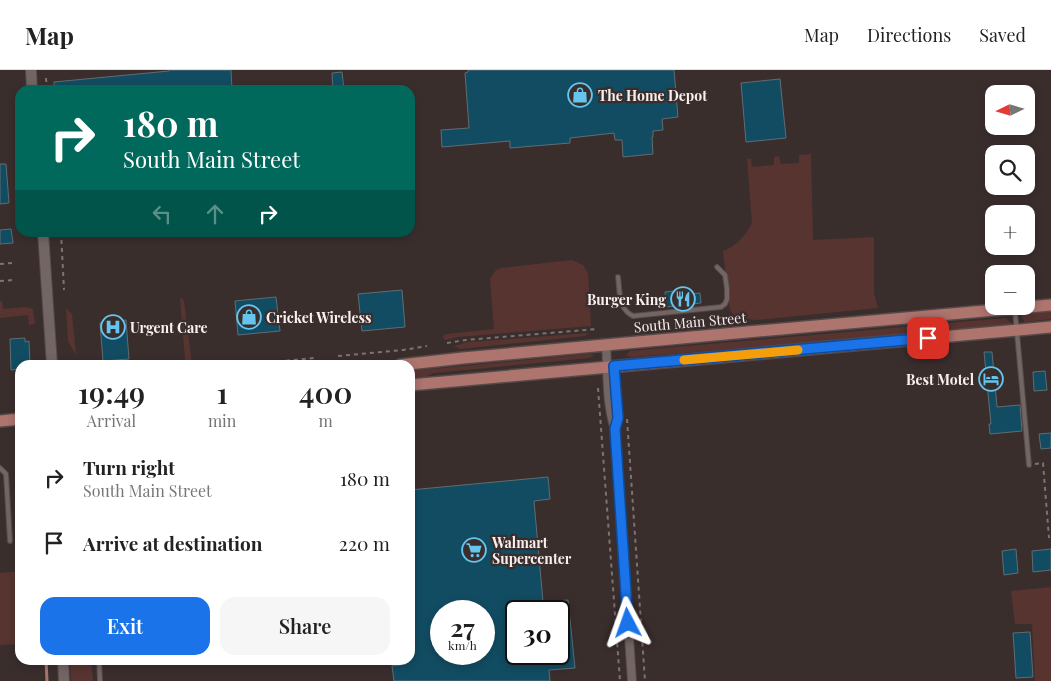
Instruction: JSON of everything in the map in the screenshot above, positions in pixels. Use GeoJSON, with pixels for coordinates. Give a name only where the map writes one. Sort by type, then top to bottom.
{"type":"FeatureCollection","features":[{"type":"Feature","properties":{"kind":"main road"},"geometry":{"type":"LineString","coordinates":[[31,70],[32,85]]}},
{"type":"Feature","properties":{"kind":"main road"},"geometry":{"type":"LineString","coordinates":[[43,237],[52,360]]}},
{"type":"Feature","properties":{"kind":"main road","name":"South Main Street"},"geometry":{"type":"LineString","coordinates":[[1035,307],[1051,306]]}},
{"type":"Feature","properties":{"kind":"main road","name":"South Main Street"},"geometry":{"type":"LineString","coordinates":[[415,363],[985,311]]}},
{"type":"Feature","properties":{"kind":"main road"},"geometry":{"type":"LineString","coordinates":[[415,385],[1051,327]]}},
{"type":"Feature","properties":{"kind":"main road"},"geometry":{"type":"LineString","coordinates":[[0,420],[15,419]]}},
{"type":"Feature","properties":{"kind":"main road"},"geometry":{"type":"LineString","coordinates":[[63,665],[64,681]]}},
{"type":"Feature","properties":{"kind":"street"},"geometry":{"type":"LineString","coordinates":[[606,345],[611,366],[608,386],[615,429],[632,681]]}},
{"type":"Feature","properties":{"kind":"lane"},"geometry":{"type":"LineString","coordinates":[[618,277],[622,307],[632,316],[721,307],[727,299],[727,289],[725,274],[717,268]]}},
{"type":"Feature","properties":{"kind":"lane"},"geometry":{"type":"LineString","coordinates":[[1016,315],[1029,465]]}},
{"type":"Feature","properties":{"kind":"lane"},"geometry":{"type":"LineString","coordinates":[[0,468],[6,474],[10,541]]}},
{"type":"Feature","properties":{"kind":"lane"},"geometry":{"type":"LineString","coordinates":[[98,665],[100,681]]}},
{"type":"Feature","properties":{"kind":"path"},"geometry":{"type":"LineString","coordinates":[[46,78],[47,85]]}},
{"type":"Feature","properties":{"kind":"path"},"geometry":{"type":"LineString","coordinates":[[61,237],[64,290]]}},
{"type":"Feature","properties":{"kind":"path"},"geometry":{"type":"LineString","coordinates":[[0,264],[12,263]]}},
{"type":"Feature","properties":{"kind":"path"},"geometry":{"type":"LineString","coordinates":[[0,281],[13,280]]}},
{"type":"Feature","properties":{"kind":"path"},"geometry":{"type":"LineString","coordinates":[[447,343],[598,329]]}},
{"type":"Feature","properties":{"kind":"path"},"geometry":{"type":"LineString","coordinates":[[338,356],[427,346]]}},
{"type":"Feature","properties":{"kind":"path"},"geometry":{"type":"LineString","coordinates":[[293,360],[315,358]]}},
{"type":"Feature","properties":{"kind":"path"},"geometry":{"type":"LineString","coordinates":[[598,388],[620,681]]}},
{"type":"Feature","properties":{"kind":"path"},"geometry":{"type":"LineString","coordinates":[[627,414],[645,681]]}},
{"type":"Feature","properties":{"kind":"path"},"geometry":{"type":"LineString","coordinates":[[1029,465],[1043,464],[1050,538]]}},
{"type":"Feature","properties":{"kind":"shaded area"},"geometry":{"type":"Polygon","coordinates":[[[811,154],[813,240],[874,237],[874,293],[878,308],[756,320],[735,317],[730,310],[723,251],[740,240],[752,223],[747,159],[751,159],[752,167],[774,165],[774,157],[779,156],[781,164],[799,163],[799,155],[811,154]]]}},
{"type":"Feature","properties":{"kind":"shaded area"},"geometry":{"type":"Polygon","coordinates":[[[572,260],[583,265],[588,273],[591,326],[458,337],[445,340],[443,337],[447,334],[494,329],[490,279],[496,270],[572,260]]]}},
{"type":"Feature","properties":{"kind":"shaded area"},"geometry":{"type":"Polygon","coordinates":[[[180,298],[184,300],[191,360],[185,360],[180,298]]]}},
{"type":"Feature","properties":{"kind":"shaded area"},"geometry":{"type":"Polygon","coordinates":[[[0,301],[2,301],[3,309],[26,307],[33,309],[35,324],[29,325],[28,315],[0,318],[0,301]]]}},
{"type":"Feature","properties":{"kind":"shaded area"},"geometry":{"type":"Polygon","coordinates":[[[66,308],[72,314],[76,355],[68,341],[66,308]]]}},
{"type":"Feature","properties":{"kind":"shaded area"},"geometry":{"type":"Polygon","coordinates":[[[1051,311],[1051,319],[1025,322],[1022,318],[1023,315],[1035,315],[1035,313],[1051,311]]]}},
{"type":"Feature","properties":{"kind":"shaded area"},"geometry":{"type":"Polygon","coordinates":[[[1006,318],[1012,324],[1010,327],[631,357],[626,355],[630,351],[1006,318]]]}},
{"type":"Feature","properties":{"kind":"shaded area"},"geometry":{"type":"Polygon","coordinates":[[[589,333],[585,336],[460,349],[454,346],[468,342],[589,333]]]}},
{"type":"Feature","properties":{"kind":"shaded area"},"geometry":{"type":"Polygon","coordinates":[[[594,355],[590,358],[433,373],[415,379],[415,371],[594,355]]]}},
{"type":"Feature","properties":{"kind":"shaded area"},"geometry":{"type":"Polygon","coordinates":[[[15,572],[15,644],[0,645],[0,573],[15,572]]]}},
{"type":"Feature","properties":{"kind":"shaded area"},"geometry":{"type":"Polygon","coordinates":[[[1051,587],[1051,681],[1035,681],[1032,624],[1015,624],[1011,591],[1051,587]]]}},
{"type":"Feature","properties":{"kind":"shaded area"},"geometry":{"type":"Polygon","coordinates":[[[70,665],[91,665],[93,681],[71,681],[70,665]]]}},
{"type":"Feature","properties":{"kind":"building"},"geometry":{"type":"Polygon","coordinates":[[[231,70],[232,85],[54,85],[54,82],[169,71],[231,70]]]}},
{"type":"Feature","properties":{"kind":"building","name":"The Home Depot"},"geometry":{"type":"Polygon","coordinates":[[[468,70],[674,70],[678,117],[662,119],[663,130],[653,131],[653,154],[623,157],[622,140],[615,140],[614,133],[570,138],[570,143],[510,148],[510,141],[442,147],[441,130],[469,128],[465,73],[468,70]]]}},
{"type":"Feature","properties":{"kind":"building"},"geometry":{"type":"Polygon","coordinates":[[[342,72],[343,85],[333,85],[332,73],[342,72]]]}},
{"type":"Feature","properties":{"kind":"building"},"geometry":{"type":"Polygon","coordinates":[[[780,79],[786,138],[746,142],[741,83],[780,79]]]}},
{"type":"Feature","properties":{"kind":"building"},"geometry":{"type":"Polygon","coordinates":[[[0,164],[6,164],[9,203],[0,204],[0,164]]]}},
{"type":"Feature","properties":{"kind":"building"},"geometry":{"type":"Polygon","coordinates":[[[11,229],[13,243],[0,244],[0,230],[11,229]]]}},
{"type":"Feature","properties":{"kind":"building"},"geometry":{"type":"Polygon","coordinates":[[[402,290],[405,327],[362,331],[358,294],[402,290]]]}},
{"type":"Feature","properties":{"kind":"building","name":"Burger King"},"geometry":{"type":"Polygon","coordinates":[[[682,290],[683,295],[700,293],[701,303],[666,307],[665,292],[682,290]]]}},
{"type":"Feature","properties":{"kind":"building"},"geometry":{"type":"Polygon","coordinates":[[[276,297],[280,331],[238,335],[235,301],[276,297]]]}},
{"type":"Feature","properties":{"kind":"building"},"geometry":{"type":"Polygon","coordinates":[[[126,320],[129,359],[103,360],[100,323],[126,320]]]}},
{"type":"Feature","properties":{"kind":"building"},"geometry":{"type":"Polygon","coordinates":[[[25,338],[25,342],[29,341],[30,360],[15,360],[15,370],[11,370],[10,339],[25,338]]]}},
{"type":"Feature","properties":{"kind":"building","name":"Best Motel"},"geometry":{"type":"Polygon","coordinates":[[[984,352],[992,352],[997,407],[1020,405],[1022,431],[990,434],[989,424],[991,424],[984,352]]]}},
{"type":"Feature","properties":{"kind":"building"},"geometry":{"type":"Polygon","coordinates":[[[1045,371],[1047,390],[1034,391],[1033,372],[1045,371]]]}},
{"type":"Feature","properties":{"kind":"building"},"geometry":{"type":"Polygon","coordinates":[[[1051,433],[1051,448],[1041,449],[1039,434],[1051,433]]]}},
{"type":"Feature","properties":{"kind":"building","name":"Walmart Supercenter"},"geometry":{"type":"Polygon","coordinates":[[[548,477],[550,499],[534,501],[543,600],[505,600],[505,665],[570,665],[570,619],[575,668],[549,670],[550,681],[394,681],[392,666],[415,665],[415,490],[548,477]]]}},
{"type":"Feature","properties":{"kind":"building"},"geometry":{"type":"Polygon","coordinates":[[[1016,549],[1018,573],[1004,575],[1002,551],[1016,549]]]}},
{"type":"Feature","properties":{"kind":"building"},"geometry":{"type":"Polygon","coordinates":[[[1051,549],[1051,570],[1033,572],[1032,551],[1051,549]]]}},
{"type":"Feature","properties":{"kind":"building"},"geometry":{"type":"Polygon","coordinates":[[[1030,632],[1033,677],[1016,678],[1013,633],[1030,632]]]}},
{"type":"Feature","properties":{"kind":"waterway"},"geometry":{"type":"LineString","coordinates":[[46,665],[47,681]]}},
{"type":"Feature","properties":{"kind":"slow traffic"},"geometry":{"type":"LineString","coordinates":[[684,360],[798,350]]}},
{"type":"Feature","properties":{"kind":"place","name":"The Home Depot"},"geometry":{"type":"Point","coordinates":[580,95]}},
{"type":"Feature","properties":{"kind":"place","name":"Burger King"},"geometry":{"type":"Point","coordinates":[683,299]}},
{"type":"Feature","properties":{"kind":"place","name":"Cricket Wireless"},"geometry":{"type":"Point","coordinates":[249,317]}},
{"type":"Feature","properties":{"kind":"place","name":"Urgent Care"},"geometry":{"type":"Point","coordinates":[113,327]}},
{"type":"Feature","properties":{"kind":"place","name":"Best Motel"},"geometry":{"type":"Point","coordinates":[991,379]}},
{"type":"Feature","properties":{"kind":"place","name":"Walmart Supercenter"},"geometry":{"type":"Point","coordinates":[474,550]}},
{"type":"Feature","properties":{"kind":"route"},"geometry":{"type":"LineString","coordinates":[[628,623],[615,429],[618,418],[614,366],[928,338]]}}]}
